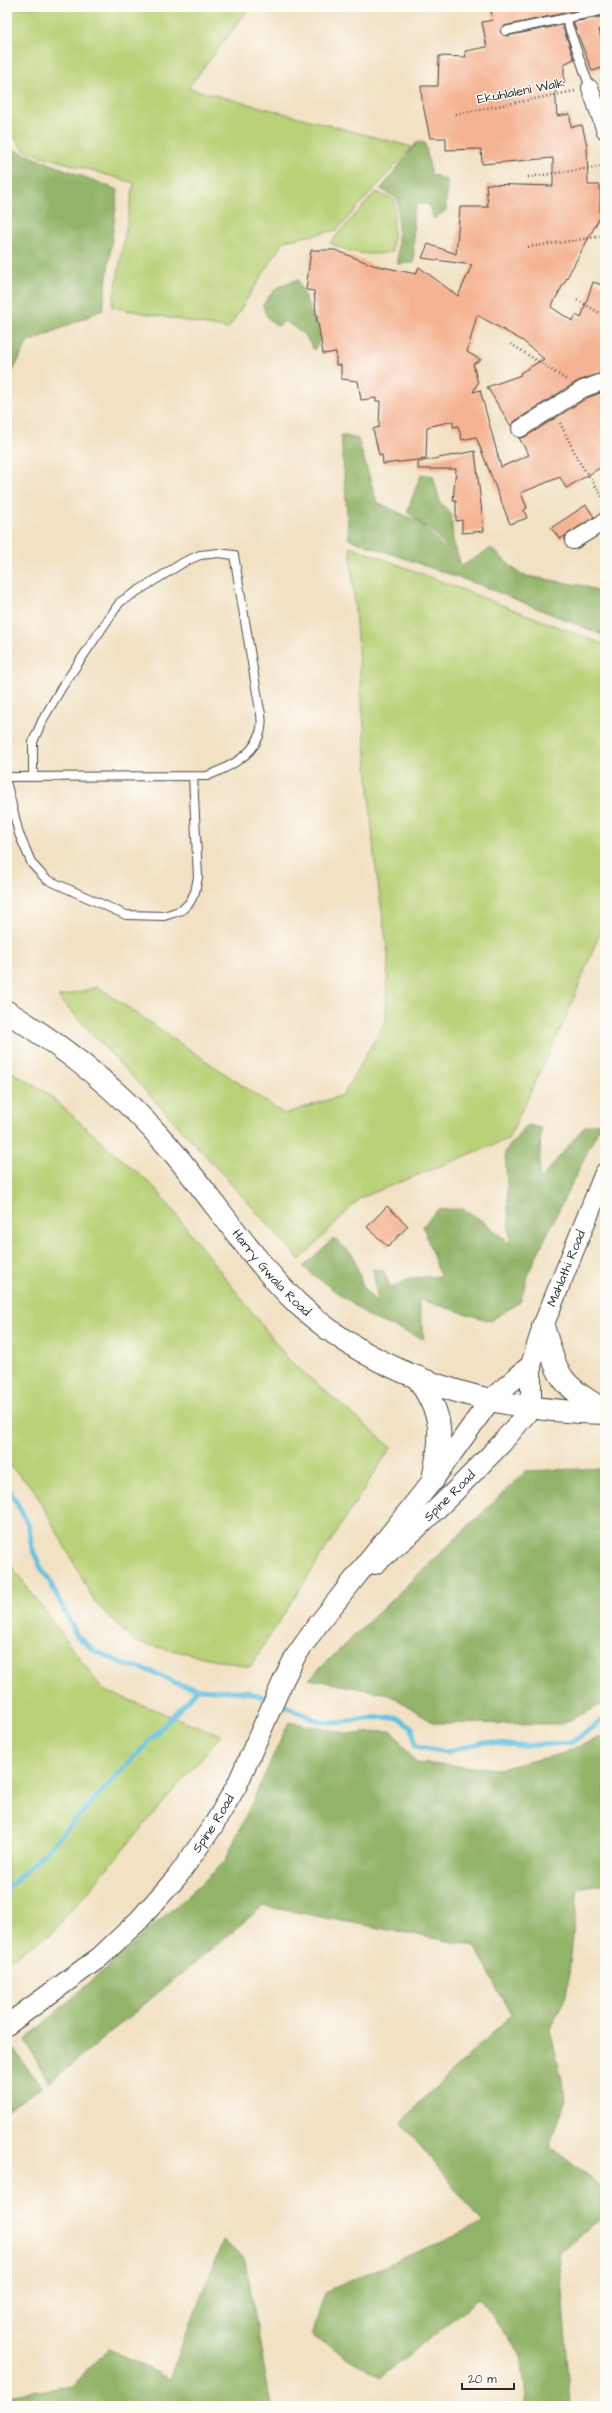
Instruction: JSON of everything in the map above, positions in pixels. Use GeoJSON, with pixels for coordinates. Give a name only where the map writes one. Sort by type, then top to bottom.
{"type":"FeatureCollection","features":[{"type":"Feature","properties":{"kind":"main road","name":"Harry Gwala Road"},"geometry":{"type":"LineString","coordinates":[[7,1012],[82,1062],[129,1104],[168,1146],[280,1285],[323,1325],[367,1352],[438,1386],[531,1408],[571,1413],[605,1412]]}},
{"type":"Feature","properties":{"kind":"main road"},"geometry":{"type":"LineString","coordinates":[[543,1326],[554,1366],[562,1381],[572,1391],[605,1412]]}},
{"type":"Feature","properties":{"kind":"main road"},"geometry":{"type":"LineString","coordinates":[[417,1377],[431,1398],[438,1414],[440,1442],[433,1480]]}},
{"type":"Feature","properties":{"kind":"street"},"geometry":{"type":"LineString","coordinates":[[590,88],[605,131]]}},
{"type":"Feature","properties":{"kind":"street"},"geometry":{"type":"LineString","coordinates":[[520,429],[583,390],[605,381]]}},
{"type":"Feature","properties":{"kind":"street"},"geometry":{"type":"LineString","coordinates":[[573,541],[605,521]]}},
{"type":"Feature","properties":{"kind":"street","name":"Mahlathi Road"},"geometry":{"type":"LineString","coordinates":[[531,1408],[531,1365],[543,1326],[605,1173]]}},
{"type":"Feature","properties":{"kind":"street"},"geometry":{"type":"LineString","coordinates":[[491,1399],[531,1365]]}},
{"type":"Feature","properties":{"kind":"street","name":"Spine Road"},"geometry":{"type":"LineString","coordinates":[[7,2025],[100,1957],[139,1920],[177,1877],[213,1826],[237,1785],[278,1690],[295,1658],[316,1627],[360,1575],[386,1537],[433,1480],[491,1399]]}},
{"type":"Feature","properties":{"kind":"street","name":"Spine Road"},"geometry":{"type":"LineString","coordinates":[[360,1575],[383,1559],[416,1529],[501,1444],[531,1408]]}},
{"type":"Feature","properties":{"kind":"lane"},"geometry":{"type":"LineString","coordinates":[[505,31],[605,10]]}},
{"type":"Feature","properties":{"kind":"lane"},"geometry":{"type":"LineString","coordinates":[[566,19],[590,88]]}},
{"type":"Feature","properties":{"kind":"lane"},"geometry":{"type":"LineString","coordinates":[[7,777],[33,777],[207,776],[237,762],[258,742],[263,719],[259,705],[235,560],[231,554],[212,553],[200,555],[184,562],[120,602],[42,721],[33,742],[33,777]]}},
{"type":"Feature","properties":{"kind":"lane"},"geometry":{"type":"LineString","coordinates":[[7,785],[19,834],[32,864],[46,879],[126,915],[164,916],[182,910],[195,892],[198,877],[193,776]]}},
{"type":"Feature","properties":{"kind":"path","name":"Ekuhlaleni Walk"},"geometry":{"type":"LineString","coordinates":[[456,114],[590,88]]}},
{"type":"Feature","properties":{"kind":"path"},"geometry":{"type":"LineString","coordinates":[[528,177],[605,166]]}},
{"type":"Feature","properties":{"kind":"path"},"geometry":{"type":"LineString","coordinates":[[528,247],[605,236]]}},
{"type":"Feature","properties":{"kind":"path"},"geometry":{"type":"LineString","coordinates":[[578,300],[605,316]]}},
{"type":"Feature","properties":{"kind":"path"},"geometry":{"type":"LineString","coordinates":[[511,344],[583,390]]}},
{"type":"Feature","properties":{"kind":"path"},"geometry":{"type":"LineString","coordinates":[[553,408],[574,452],[605,500]]}},
{"type":"Feature","properties":{"kind":"green space"},"geometry":{"type":"Polygon","coordinates":[[[7,7],[250,7],[188,88],[412,147],[337,230],[284,241],[228,329],[112,307],[134,183],[25,151],[7,128],[7,7]]]}},
{"type":"Feature","properties":{"kind":"green space"},"geometry":{"type":"Polygon","coordinates":[[[417,142],[425,143],[431,174],[447,180],[446,210],[434,219],[428,204],[417,204],[413,213],[414,263],[398,264],[398,199],[381,189],[417,142]]]}},
{"type":"Feature","properties":{"kind":"green space"},"geometry":{"type":"Polygon","coordinates":[[[7,147],[118,190],[103,310],[27,343],[7,383],[7,147]]]}},
{"type":"Feature","properties":{"kind":"green space"},"geometry":{"type":"Polygon","coordinates":[[[376,192],[395,200],[392,252],[368,254],[353,252],[330,243],[376,192]]]}},
{"type":"Feature","properties":{"kind":"green space"},"geometry":{"type":"Polygon","coordinates":[[[298,280],[312,315],[324,333],[314,350],[305,335],[285,321],[278,326],[272,322],[265,312],[263,305],[270,295],[282,285],[298,280]]]}},
{"type":"Feature","properties":{"kind":"green space"},"geometry":{"type":"Polygon","coordinates":[[[341,435],[358,439],[377,502],[419,522],[462,566],[491,548],[521,575],[585,586],[605,595],[605,636],[480,585],[349,539],[341,435]]]}},
{"type":"Feature","properties":{"kind":"green space"},"geometry":{"type":"Polygon","coordinates":[[[421,474],[433,476],[440,502],[451,514],[453,541],[460,562],[432,532],[407,512],[421,474]]]}},
{"type":"Feature","properties":{"kind":"green space"},"geometry":{"type":"Polygon","coordinates":[[[350,546],[605,645],[605,920],[565,1020],[508,1139],[360,1198],[300,1260],[195,1144],[58,997],[98,987],[284,1114],[343,1095],[386,1020],[388,955],[374,855],[350,546]]]}},
{"type":"Feature","properties":{"kind":"green space"},"geometry":{"type":"Polygon","coordinates":[[[7,1069],[44,1091],[156,1189],[290,1361],[391,1447],[250,1667],[134,1642],[95,1602],[33,1488],[7,1463],[7,1069]]]}},
{"type":"Feature","properties":{"kind":"green space"},"geometry":{"type":"Polygon","coordinates":[[[602,1122],[530,1269],[520,1302],[490,1321],[418,1299],[424,1339],[371,1318],[303,1267],[334,1238],[353,1255],[364,1289],[378,1303],[373,1269],[383,1270],[391,1288],[411,1278],[440,1276],[423,1226],[437,1210],[464,1209],[488,1225],[510,1244],[505,1151],[527,1125],[541,1128],[539,1181],[585,1126],[602,1122]]]}},
{"type":"Feature","properties":{"kind":"green space"},"geometry":{"type":"Polygon","coordinates":[[[605,1468],[605,1703],[561,1724],[434,1723],[389,1694],[309,1679],[526,1471],[605,1468]]]}},
{"type":"Feature","properties":{"kind":"green space"},"geometry":{"type":"Polygon","coordinates":[[[7,1560],[103,1690],[221,1735],[51,1934],[7,1961],[7,1560]]]}},
{"type":"Feature","properties":{"kind":"green space"},"geometry":{"type":"Polygon","coordinates":[[[289,1722],[351,1734],[392,1731],[416,1763],[500,1769],[564,1753],[605,1735],[605,1883],[578,1888],[567,1993],[550,2029],[566,2098],[550,2147],[605,2189],[605,2215],[559,2253],[571,2406],[527,2406],[521,2356],[479,2299],[380,2378],[312,2336],[325,2292],[483,2223],[402,2123],[420,2102],[511,2015],[475,1946],[263,1906],[49,2083],[25,2040],[224,1863],[289,1722]]]}},
{"type":"Feature","properties":{"kind":"green space"},"geometry":{"type":"Polygon","coordinates":[[[14,2050],[42,2087],[7,2110],[7,2054],[14,2050]]]}},
{"type":"Feature","properties":{"kind":"green space"},"geometry":{"type":"Polygon","coordinates":[[[223,2240],[245,2260],[271,2406],[7,2406],[7,2396],[71,2386],[109,2349],[169,2379],[223,2240]]]}},
{"type":"Feature","properties":{"kind":"building"},"geometry":{"type":"Polygon","coordinates":[[[490,7],[593,7],[504,26],[500,32],[506,36],[562,25],[574,59],[564,64],[564,84],[555,85],[557,116],[570,114],[571,127],[582,125],[587,146],[588,185],[600,185],[600,217],[551,307],[572,321],[576,315],[581,318],[593,282],[605,286],[605,372],[578,381],[515,421],[511,426],[487,387],[521,375],[520,373],[544,359],[523,341],[477,315],[467,352],[481,360],[473,364],[478,383],[473,392],[480,390],[501,467],[529,455],[519,438],[525,437],[587,398],[605,391],[605,429],[600,432],[605,447],[605,465],[566,488],[560,477],[521,493],[527,508],[524,510],[527,518],[510,524],[476,437],[462,440],[458,426],[453,427],[453,421],[427,427],[426,459],[383,464],[382,455],[379,455],[373,429],[379,427],[380,401],[376,401],[376,398],[361,400],[358,381],[341,379],[341,365],[336,365],[336,352],[323,354],[318,323],[317,324],[314,291],[306,290],[311,250],[335,250],[373,265],[416,274],[419,267],[458,296],[472,265],[422,258],[428,244],[456,254],[460,207],[488,207],[486,184],[553,186],[553,158],[482,164],[481,149],[446,150],[446,138],[430,138],[422,100],[421,86],[438,86],[439,56],[466,57],[465,51],[487,47],[482,22],[493,20],[490,7]]]}},
{"type":"Feature","properties":{"kind":"building"},"geometry":{"type":"Polygon","coordinates":[[[605,16],[605,28],[599,29],[605,57],[605,67],[592,71],[573,22],[605,16]]]}},
{"type":"Feature","properties":{"kind":"building"},"geometry":{"type":"Polygon","coordinates":[[[475,451],[484,531],[462,533],[462,520],[456,521],[456,501],[453,501],[456,469],[418,469],[418,462],[475,451]]]}},
{"type":"Feature","properties":{"kind":"building"},"geometry":{"type":"Polygon","coordinates":[[[586,505],[594,517],[560,539],[551,528],[586,505]]]}},
{"type":"Feature","properties":{"kind":"building"},"geometry":{"type":"Polygon","coordinates":[[[387,1206],[408,1226],[388,1247],[367,1227],[387,1206]]]}},
{"type":"Feature","properties":{"kind":"waterway"},"geometry":{"type":"LineString","coordinates":[[7,1485],[28,1524],[32,1548],[40,1566],[49,1580],[77,1636],[95,1651],[125,1664],[153,1672],[178,1684],[198,1689],[247,1692],[270,1699]]}},
{"type":"Feature","properties":{"kind":"waterway"},"geometry":{"type":"LineString","coordinates":[[7,1889],[46,1851],[198,1689]]}},
{"type":"Feature","properties":{"kind":"waterway"},"geometry":{"type":"LineString","coordinates":[[277,1702],[320,1722],[340,1723],[366,1718],[396,1717],[412,1728],[416,1746],[446,1752],[484,1742],[517,1746],[571,1743],[605,1718]]}}]}
